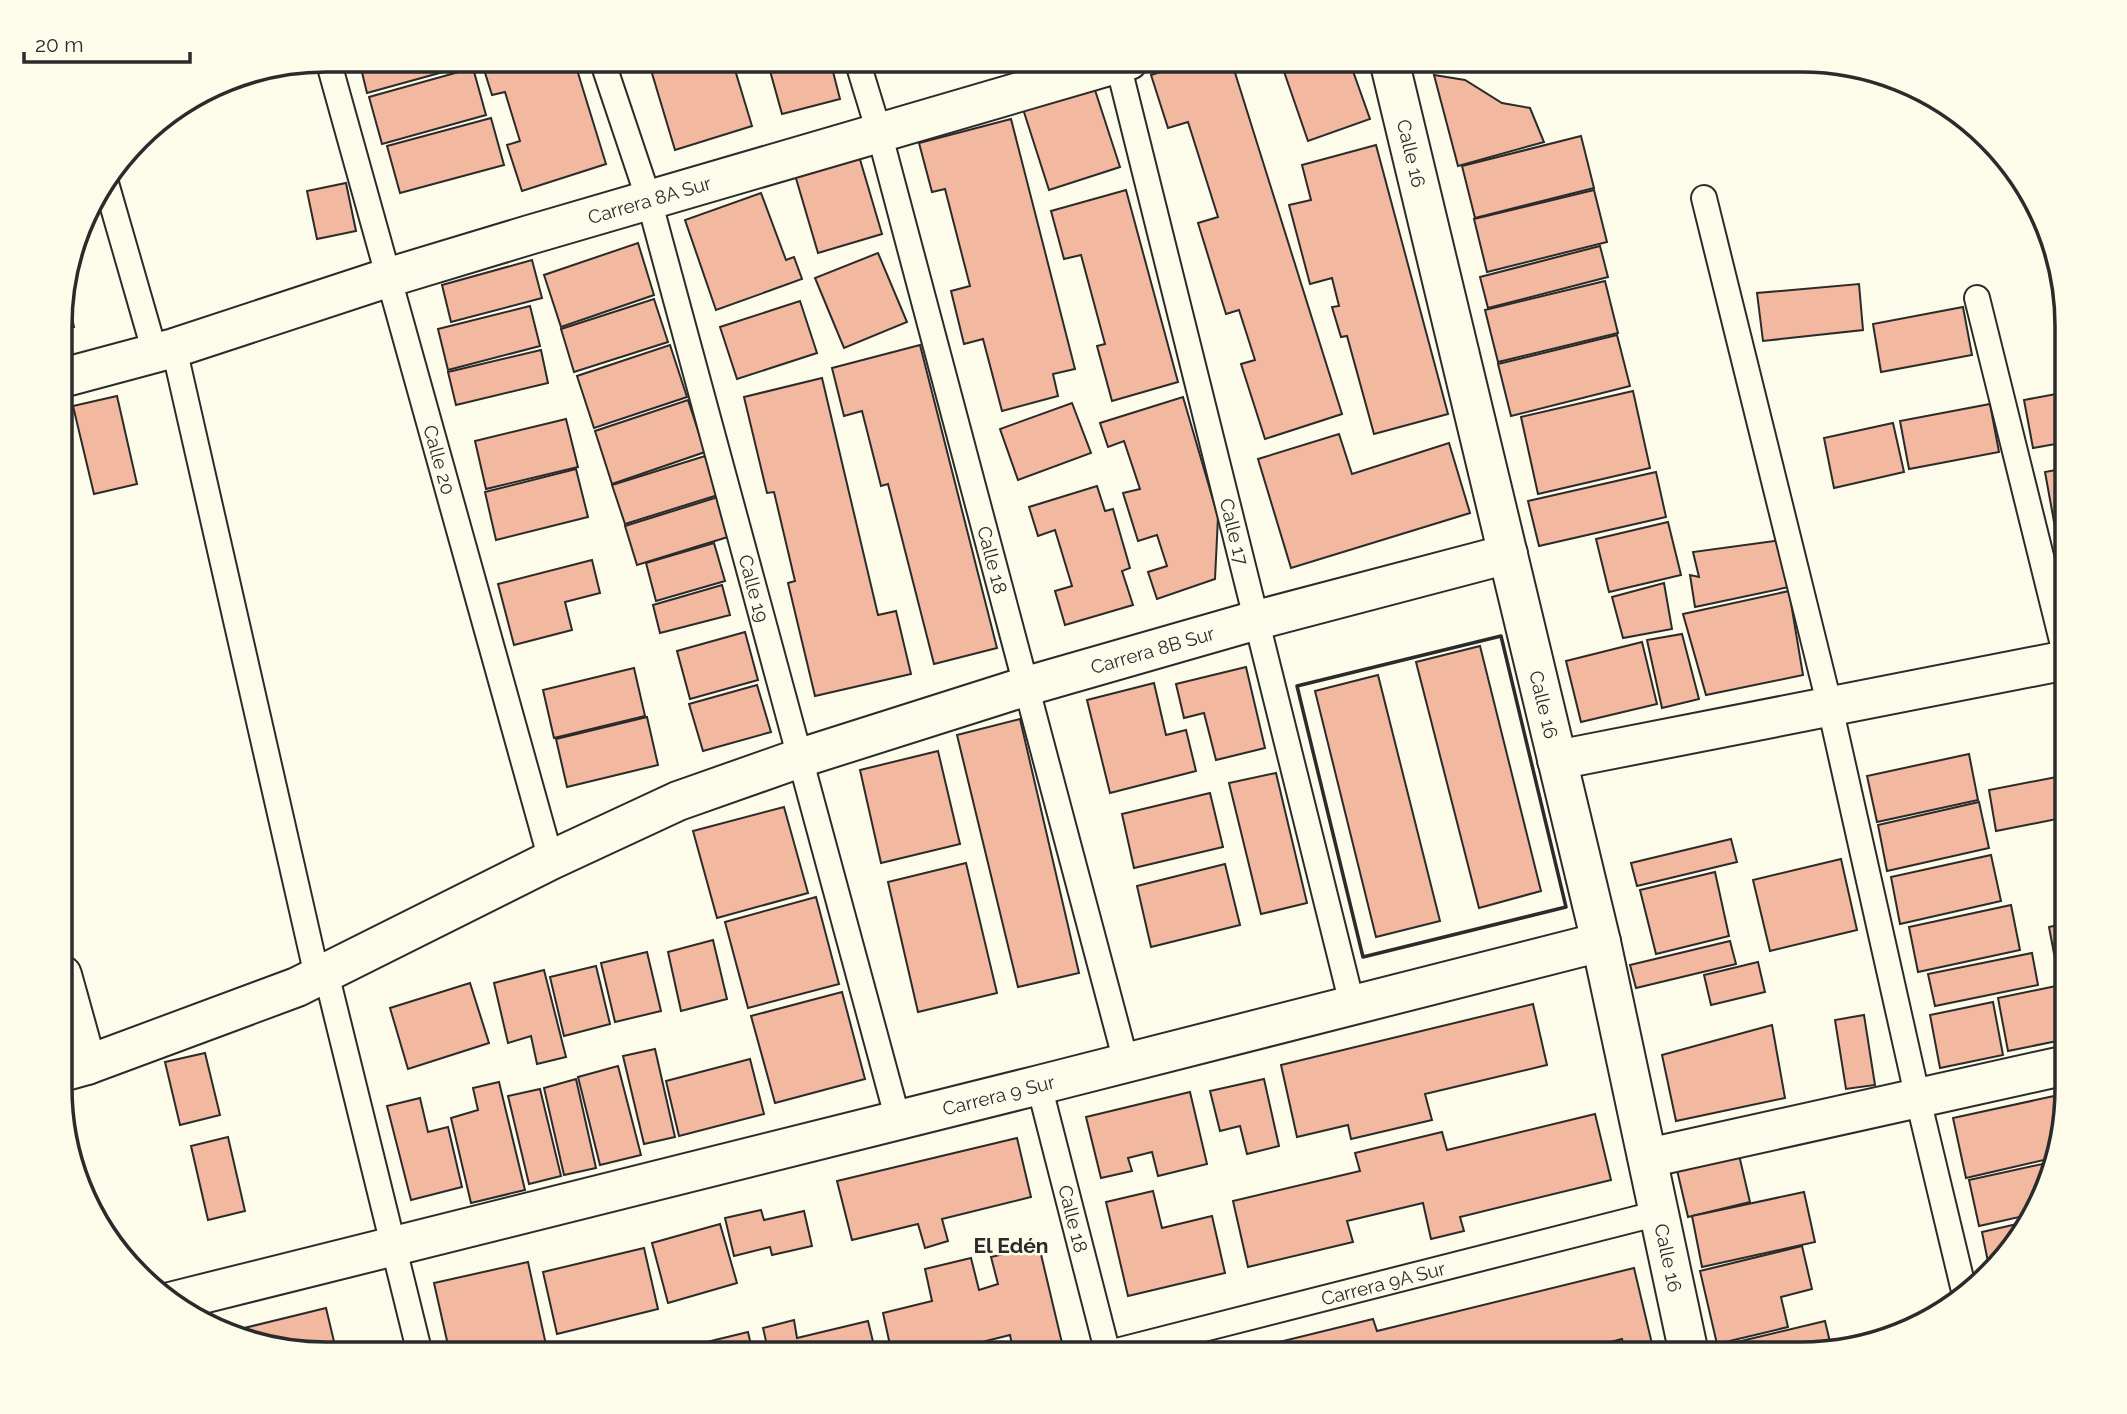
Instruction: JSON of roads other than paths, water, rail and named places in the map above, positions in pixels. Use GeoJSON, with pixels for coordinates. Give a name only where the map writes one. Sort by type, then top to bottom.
{"type":"FeatureCollection","features":[{"type":"Feature","properties":{"kind":"street","name":"Carrera 8A Sur"},"geometry":{"type":"LineString","coordinates":[[72,375],[165,350],[390,277],[1084,72]]}},
{"type":"Feature","properties":{"kind":"street","name":"Calle 16"},"geometry":{"type":"LineString","coordinates":[[1392,72],[1601,942],[1686,1342]]}},
{"type":"Feature","properties":{"kind":"street","name":"Carrera 8B Sur"},"geometry":{"type":"LineString","coordinates":[[74,1068],[285,991],[551,860],[678,801],[800,758],[1027,686],[1257,620],[1508,554]]}},
{"type":"Feature","properties":{"kind":"street"},"geometry":{"type":"LineString","coordinates":[[1557,760],[2055,662]]}},
{"type":"Feature","properties":{"kind":"street","name":"Carrera 9 Sur"},"geometry":{"type":"LineString","coordinates":[[184,1298],[1601,942]]}},
{"type":"Feature","properties":{"kind":"street"},"geometry":{"type":"LineString","coordinates":[[1648,1157],[2055,1068]]}},
{"type":"Feature","properties":{"kind":"lane","name":"Calle 20"},"geometry":{"type":"LineString","coordinates":[[331,72],[551,860]]}},
{"type":"Feature","properties":{"kind":"lane","name":"Calle 19"},"geometry":{"type":"LineString","coordinates":[[605,72],[649,200],[898,1120]]}},
{"type":"Feature","properties":{"kind":"lane","name":"Calle 18"},"geometry":{"type":"LineString","coordinates":[[861,72],[880,132],[1126,1062]]}},
{"type":"Feature","properties":{"kind":"lane","name":"Calle 17"},"geometry":{"type":"LineString","coordinates":[[1124,72],[1352,1004]]}},
{"type":"Feature","properties":{"kind":"lane"},"geometry":{"type":"LineString","coordinates":[[110,193],[165,350],[417,1342]]}},
{"type":"Feature","properties":{"kind":"lane"},"geometry":{"type":"LineString","coordinates":[[1704,198],[1830,707],[1918,1099],[1963,1284]]}},
{"type":"Feature","properties":{"kind":"lane"},"geometry":{"type":"LineString","coordinates":[[1977,298],[2055,612]]}},
{"type":"Feature","properties":{"kind":"lane","name":"Calle 18"},"geometry":{"type":"LineString","coordinates":[[1039,1085],[1104,1342]]}},
{"type":"Feature","properties":{"kind":"lane","name":"Carrera 9A Sur"},"geometry":{"type":"LineString","coordinates":[[1154,1342],[1659,1213]]}},
{"type":"Feature","properties":{"kind":"district","name":"El Edén"},"geometry":{"type":"Point","coordinates":[1011,1245]}}]}
